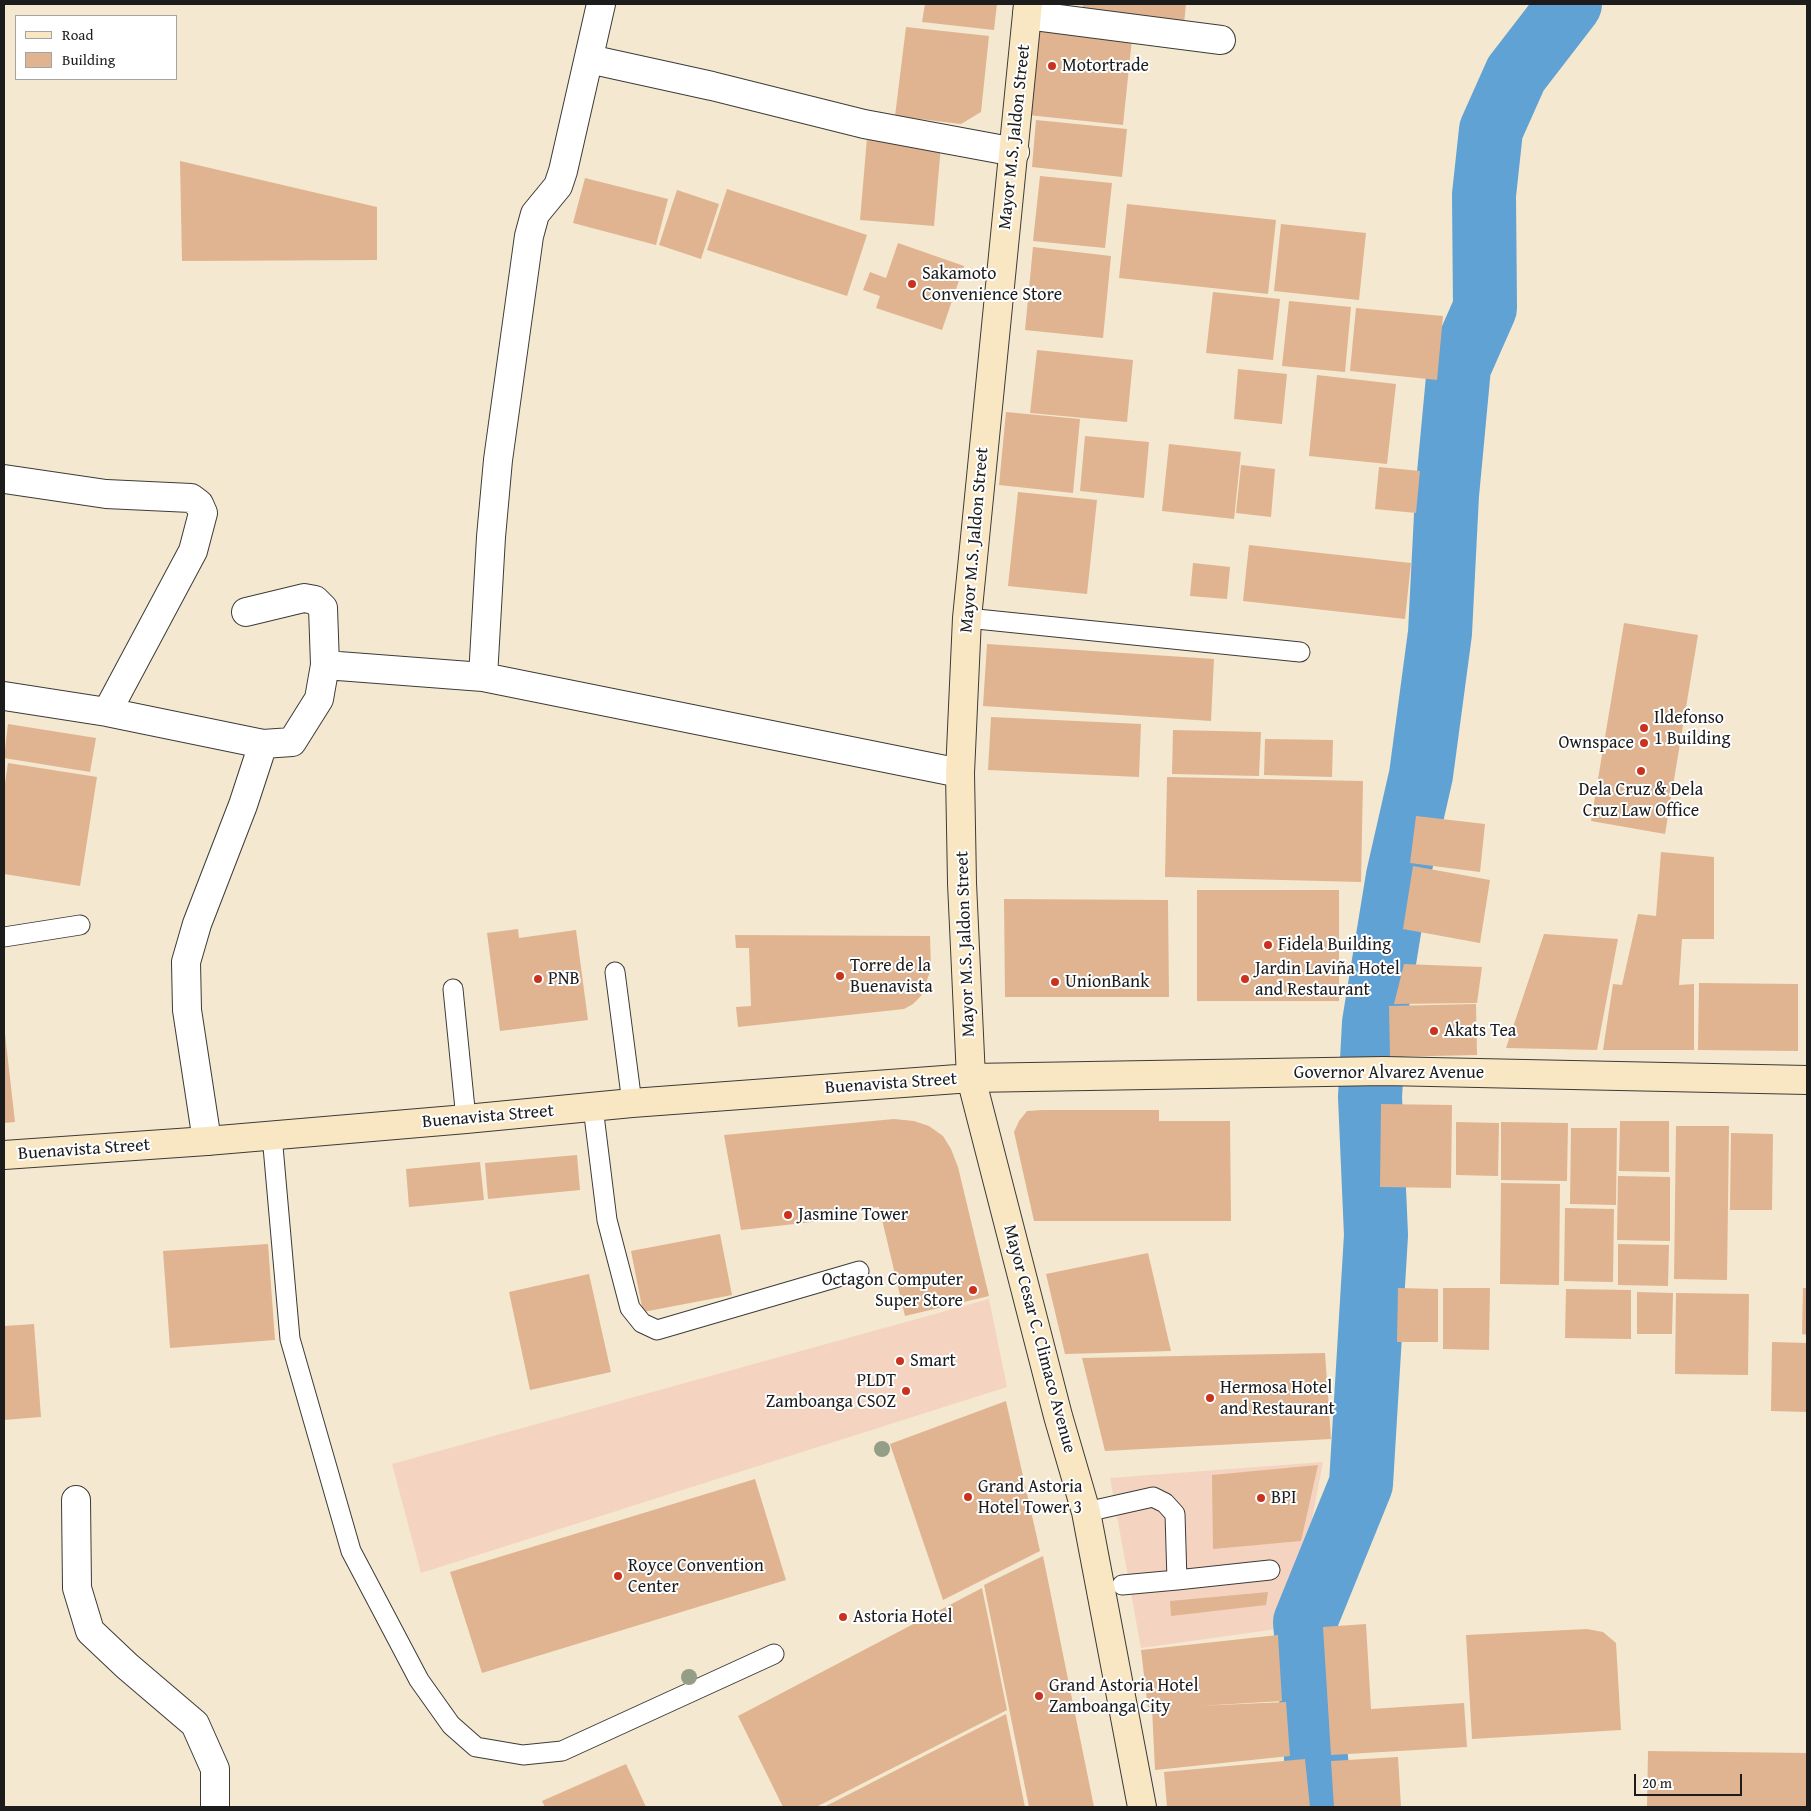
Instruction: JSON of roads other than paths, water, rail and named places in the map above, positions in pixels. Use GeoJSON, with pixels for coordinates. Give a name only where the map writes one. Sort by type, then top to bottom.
{"type":"FeatureCollection","features":[{"type":"Feature","properties":{"kind":"main road","name":"Mayor M.S. Jaldon Street"},"geometry":{"type":"LineString","coordinates":[[971,1078],[962,883],[960,773],[967,618],[1028,10]]}},
{"type":"Feature","properties":{"kind":"main road","name":"Governor Alvarez Avenue"},"geometry":{"type":"LineString","coordinates":[[971,1078],[1384,1071],[1807,1080]]}},
{"type":"Feature","properties":{"kind":"main road","name":"Buenavista Street"},"geometry":{"type":"LineString","coordinates":[[4,1155],[207,1141],[632,1103],[971,1078]]}},
{"type":"Feature","properties":{"kind":"main road","name":"Mayor Cesar C. Climaco Avenue"},"geometry":{"type":"LineString","coordinates":[[971,1078],[1058,1416],[1086,1512],[1142,1807]]}},
{"type":"Feature","properties":{"kind":"street"},"geometry":{"type":"LineString","coordinates":[[483,677],[491,537],[498,460],[529,236],[535,214],[558,186],[563,171],[601,4]]}},
{"type":"Feature","properties":{"kind":"street"},"geometry":{"type":"LineString","coordinates":[[1028,10],[1222,40]]}},
{"type":"Feature","properties":{"kind":"street"},"geometry":{"type":"LineString","coordinates":[[589,59],[712,86],[864,124],[1014,152]]}},
{"type":"Feature","properties":{"kind":"street"},"geometry":{"type":"LineString","coordinates":[[4,479],[106,494],[191,498],[199,504],[203,513],[193,551],[107,712]]}},
{"type":"Feature","properties":{"kind":"street"},"geometry":{"type":"LineString","coordinates":[[4,696],[107,712],[263,744],[292,742],[319,699],[325,666],[323,608],[315,600],[304,598],[246,612]]}},
{"type":"Feature","properties":{"kind":"street"},"geometry":{"type":"LineString","coordinates":[[325,666],[483,677],[960,773]]}},
{"type":"Feature","properties":{"kind":"street"},"geometry":{"type":"LineString","coordinates":[[207,1141],[187,1010],[186,962],[197,924],[243,805],[263,744]]}},
{"type":"Feature","properties":{"kind":"street"},"geometry":{"type":"LineString","coordinates":[[76,1500],[77,1588],[90,1631],[127,1666],[195,1724],[214,1769],[215,1807]]}},
{"type":"Feature","properties":{"kind":"lane"},"geometry":{"type":"LineString","coordinates":[[967,618],[1300,652]]}},
{"type":"Feature","properties":{"kind":"lane"},"geometry":{"type":"LineString","coordinates":[[4,937],[80,925]]}},
{"type":"Feature","properties":{"kind":"lane"},"geometry":{"type":"LineString","coordinates":[[615,972],[632,1103]]}},
{"type":"Feature","properties":{"kind":"lane"},"geometry":{"type":"LineString","coordinates":[[453,989],[466,1119]]}},
{"type":"Feature","properties":{"kind":"lane"},"geometry":{"type":"LineString","coordinates":[[593,1107],[607,1220],[630,1308],[642,1323],[657,1330],[859,1271]]}},
{"type":"Feature","properties":{"kind":"lane"},"geometry":{"type":"LineString","coordinates":[[272,1135],[290,1340],[351,1551],[419,1680],[451,1724],[476,1747],[523,1755],[562,1751],[774,1654]]}},
{"type":"Feature","properties":{"kind":"lane"},"geometry":{"type":"LineString","coordinates":[[1086,1512],[1154,1497],[1165,1503],[1175,1514],[1177,1580]]}},
{"type":"Feature","properties":{"kind":"lane"},"geometry":{"type":"LineString","coordinates":[[1122,1585],[1270,1570]]}},
{"type":"Feature","properties":{"kind":"waterway"},"geometry":{"type":"LineString","coordinates":[[1320,1807],[1305,1622],[1361,1484],[1376,1235],[1370,1097],[1374,1023],[1398,876],[1421,775],[1440,633],[1447,495],[1459,367],[1485,308],[1484,195],[1491,130],[1516,74],[1570,4]]}},
{"type":"Feature","properties":{"kind":"place","name":"Motortrade"},"geometry":{"type":"Point","coordinates":[1052,66]}},
{"type":"Feature","properties":{"kind":"place","name":"Sakamoto Convenience Store"},"geometry":{"type":"Point","coordinates":[912,284]}},
{"type":"Feature","properties":{"kind":"place","name":"Ildefonso 1 Building"},"geometry":{"type":"Point","coordinates":[1644,728]}},
{"type":"Feature","properties":{"kind":"place","name":"Ownspace"},"geometry":{"type":"Point","coordinates":[1644,743]}},
{"type":"Feature","properties":{"kind":"place","name":"Dela Cruz & Dela Cruz Law Office"},"geometry":{"type":"Point","coordinates":[1641,771]}},
{"type":"Feature","properties":{"kind":"place","name":"Fidela Building"},"geometry":{"type":"Point","coordinates":[1268,945]}},
{"type":"Feature","properties":{"kind":"place","name":"Torre de la Buenavista"},"geometry":{"type":"Point","coordinates":[840,976]}},
{"type":"Feature","properties":{"kind":"place","name":"PNB"},"geometry":{"type":"Point","coordinates":[538,979]}},
{"type":"Feature","properties":{"kind":"place","name":"Jardin Laviña Hotel and Restaurant"},"geometry":{"type":"Point","coordinates":[1245,979]}},
{"type":"Feature","properties":{"kind":"place","name":"UnionBank"},"geometry":{"type":"Point","coordinates":[1055,982]}},
{"type":"Feature","properties":{"kind":"place","name":"Akats Tea"},"geometry":{"type":"Point","coordinates":[1434,1031]}},
{"type":"Feature","properties":{"kind":"place","name":"Jasmine Tower"},"geometry":{"type":"Point","coordinates":[788,1215]}},
{"type":"Feature","properties":{"kind":"place","name":"Octagon Computer Super Store"},"geometry":{"type":"Point","coordinates":[973,1290]}},
{"type":"Feature","properties":{"kind":"place","name":"Smart"},"geometry":{"type":"Point","coordinates":[900,1361]}},
{"type":"Feature","properties":{"kind":"place","name":"PLDT Zamboanga CSOZ"},"geometry":{"type":"Point","coordinates":[906,1391]}},
{"type":"Feature","properties":{"kind":"place","name":"Hermosa Hotel and Restaurant"},"geometry":{"type":"Point","coordinates":[1210,1398]}},
{"type":"Feature","properties":{"kind":"place","name":"Grand Astoria Hotel Tower 3"},"geometry":{"type":"Point","coordinates":[968,1497]}},
{"type":"Feature","properties":{"kind":"place","name":"BPI"},"geometry":{"type":"Point","coordinates":[1261,1498]}},
{"type":"Feature","properties":{"kind":"place","name":"Royce Convention Center"},"geometry":{"type":"Point","coordinates":[618,1576]}},
{"type":"Feature","properties":{"kind":"place","name":"Astoria Hotel"},"geometry":{"type":"Point","coordinates":[843,1617]}},
{"type":"Feature","properties":{"kind":"place","name":"Grand Astoria Hotel Zamboanga City"},"geometry":{"type":"Point","coordinates":[1039,1696]}}]}
